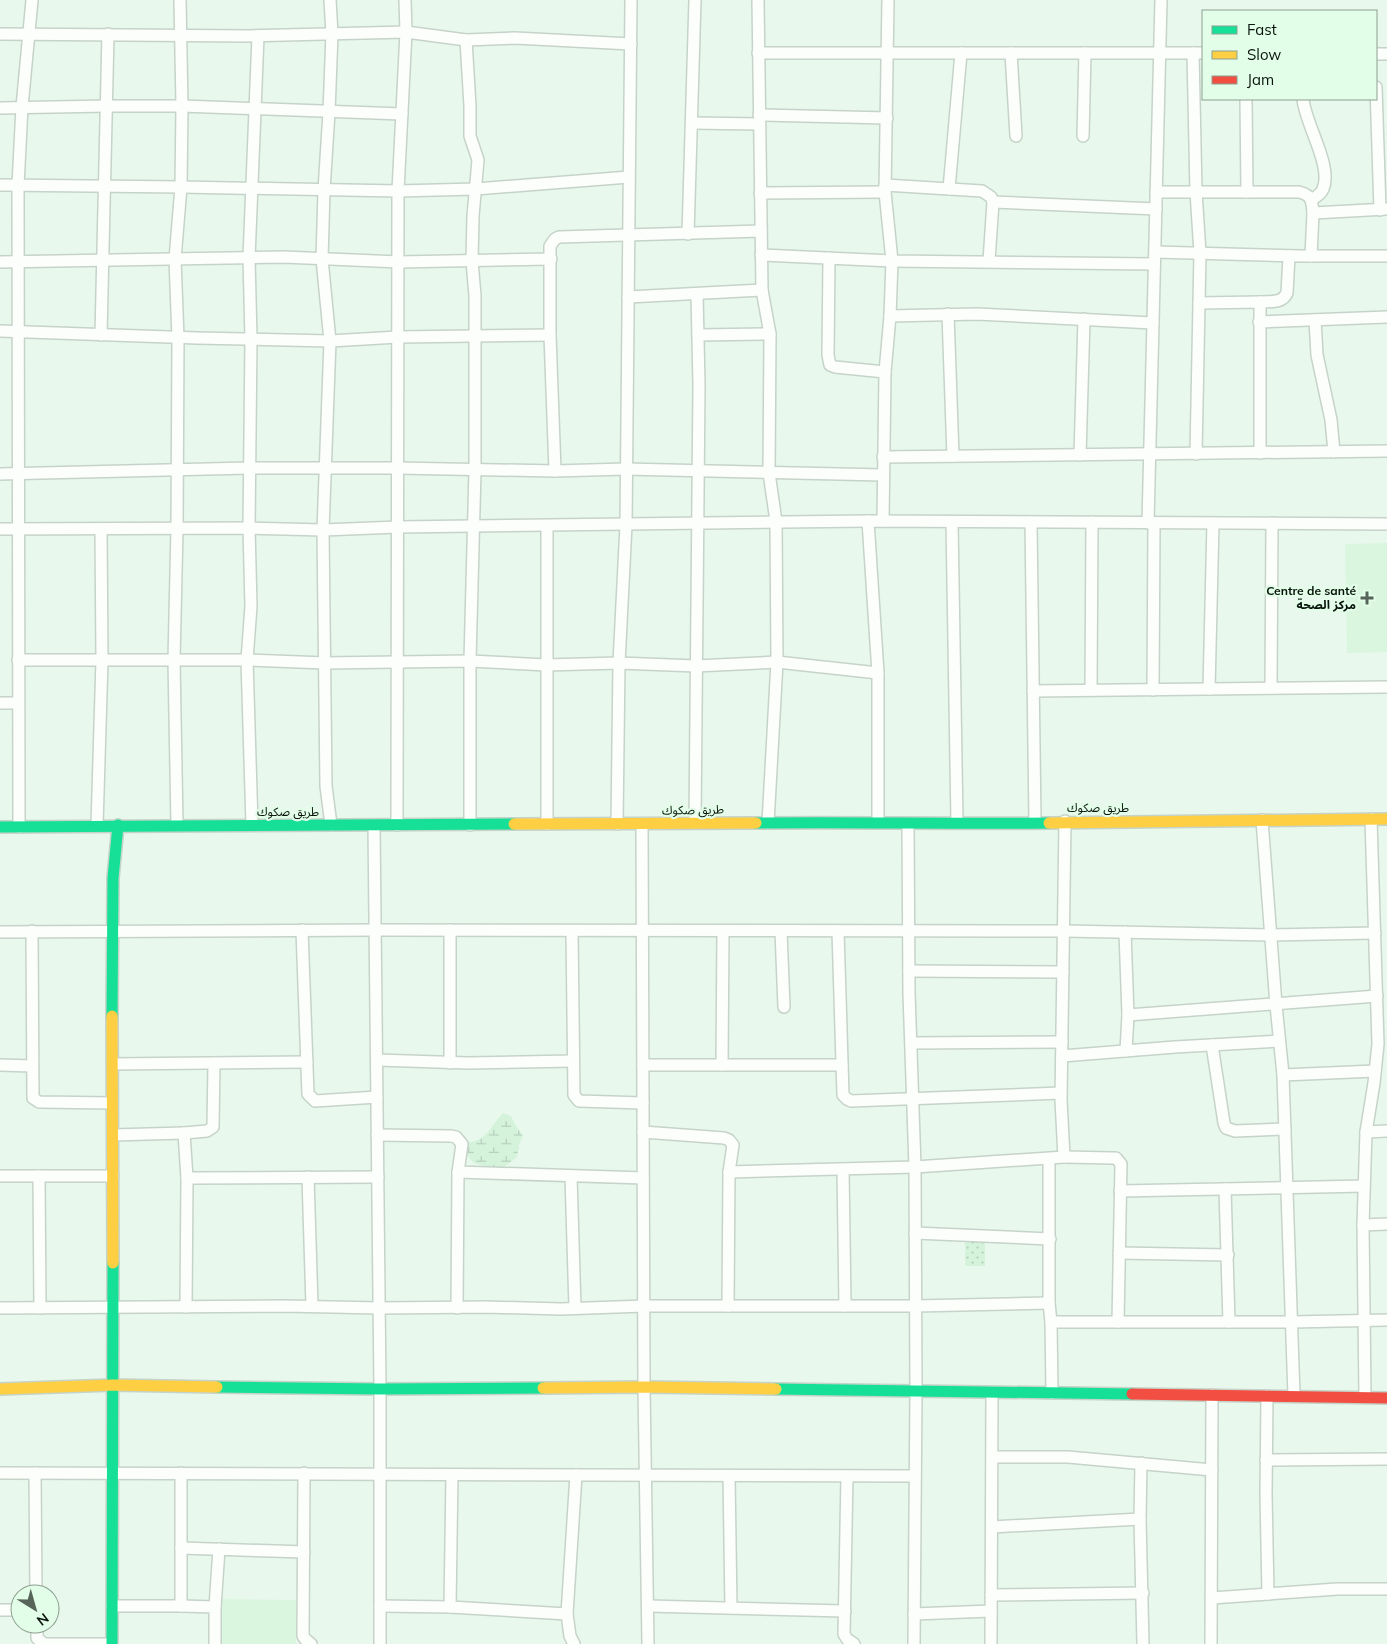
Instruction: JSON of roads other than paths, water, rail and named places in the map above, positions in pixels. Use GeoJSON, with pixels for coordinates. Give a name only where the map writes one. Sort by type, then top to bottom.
{"type":"FeatureCollection","features":[{"type":"Feature","properties":{"kind":"street"},"geometry":{"type":"LineString","coordinates":[[18,827],[18,186],[22,107],[32,0]]}},
{"type":"Feature","properties":{"kind":"street"},"geometry":{"type":"LineString","coordinates":[[177,825],[174,660],[178,529],[176,470],[178,338],[175,259],[182,187],[180,0]]}},
{"type":"Feature","properties":{"kind":"street"},"geometry":{"type":"LineString","coordinates":[[330,0],[332,34],[322,259],[330,341],[323,530],[326,786],[332,825]]}},
{"type":"Feature","properties":{"kind":"street"},"geometry":{"type":"LineString","coordinates":[[396,825],[398,191],[406,32],[405,0]]}},
{"type":"Feature","properties":{"kind":"street"},"geometry":{"type":"LineString","coordinates":[[617,824],[619,663],[626,525],[631,0]]}},
{"type":"Feature","properties":{"kind":"street"},"geometry":{"type":"LineString","coordinates":[[688,234],[695,0]]}},
{"type":"Feature","properties":{"kind":"street"},"geometry":{"type":"LineString","coordinates":[[758,0],[762,290],[770,334],[769,473],[776,521],[777,662],[768,823]]}},
{"type":"Feature","properties":{"kind":"street"},"geometry":{"type":"LineString","coordinates":[[883,522],[885,372],[892,261],[885,189],[888,0]]}},
{"type":"Feature","properties":{"kind":"street"},"geometry":{"type":"LineString","coordinates":[[1154,690],[1150,454],[1161,0]]}},
{"type":"Feature","properties":{"kind":"street"},"geometry":{"type":"LineString","coordinates":[[0,34],[258,36],[406,32],[466,40],[515,38],[631,44]]}},
{"type":"Feature","properties":{"kind":"street"},"geometry":{"type":"LineString","coordinates":[[101,335],[108,34]]}},
{"type":"Feature","properties":{"kind":"street"},"geometry":{"type":"LineString","coordinates":[[252,826],[247,660],[251,606],[249,528],[251,339],[249,258],[258,36]]}},
{"type":"Feature","properties":{"kind":"street"},"geometry":{"type":"LineString","coordinates":[[466,40],[470,136],[478,160],[473,216],[472,262],[475,296],[475,527],[470,661],[470,825]]}},
{"type":"Feature","properties":{"kind":"street"},"geometry":{"type":"LineString","coordinates":[[1083,136],[1086,52]]}},
{"type":"Feature","properties":{"kind":"street"},"geometry":{"type":"LineString","coordinates":[[758,53],[1198,53],[1196,192],[1200,253],[1196,454]]}},
{"type":"Feature","properties":{"kind":"street"},"geometry":{"type":"LineString","coordinates":[[949,189],[961,53]]}},
{"type":"Feature","properties":{"kind":"street"},"geometry":{"type":"LineString","coordinates":[[1011,53],[1016,136]]}},
{"type":"Feature","properties":{"kind":"street"},"geometry":{"type":"LineString","coordinates":[[1246,100],[1247,192]]}},
{"type":"Feature","properties":{"kind":"street"},"geometry":{"type":"LineString","coordinates":[[1303,100],[1304,109],[1321,154],[1325,175],[1324,188],[1312,200]]}},
{"type":"Feature","properties":{"kind":"street"},"geometry":{"type":"LineString","coordinates":[[1313,213],[1384,210],[1377,100]]}},
{"type":"Feature","properties":{"kind":"street"},"geometry":{"type":"LineString","coordinates":[[0,108],[182,106],[402,114]]}},
{"type":"Feature","properties":{"kind":"street"},"geometry":{"type":"LineString","coordinates":[[692,123],[759,119],[887,118]]}},
{"type":"Feature","properties":{"kind":"street"},"geometry":{"type":"LineString","coordinates":[[0,185],[398,191],[476,189],[629,177]]}},
{"type":"Feature","properties":{"kind":"street"},"geometry":{"type":"LineString","coordinates":[[760,192],[885,189],[982,191],[991,197],[993,202],[989,262]]}},
{"type":"Feature","properties":{"kind":"street"},"geometry":{"type":"LineString","coordinates":[[1156,192],[1299,192],[1309,196],[1312,200],[1313,213],[1311,256]]}},
{"type":"Feature","properties":{"kind":"street"},"geometry":{"type":"LineString","coordinates":[[993,202],[1156,210]]}},
{"type":"Feature","properties":{"kind":"street"},"geometry":{"type":"LineString","coordinates":[[555,471],[550,335],[550,246],[555,239],[559,237],[760,231]]}},
{"type":"Feature","properties":{"kind":"street"},"geometry":{"type":"LineString","coordinates":[[1154,252],[1289,256],[1387,256]]}},
{"type":"Feature","properties":{"kind":"street"},"geometry":{"type":"LineString","coordinates":[[761,256],[892,261],[1154,264]]}},
{"type":"Feature","properties":{"kind":"street"},"geometry":{"type":"LineString","coordinates":[[1199,303],[1279,301],[1285,298],[1288,293],[1289,256]]}},
{"type":"Feature","properties":{"kind":"street"},"geometry":{"type":"LineString","coordinates":[[0,262],[249,258],[399,262],[551,259]]}},
{"type":"Feature","properties":{"kind":"street"},"geometry":{"type":"LineString","coordinates":[[829,258],[828,355],[830,365],[885,372]]}},
{"type":"Feature","properties":{"kind":"street"},"geometry":{"type":"LineString","coordinates":[[628,297],[762,290]]}},
{"type":"Feature","properties":{"kind":"street"},"geometry":{"type":"LineString","coordinates":[[695,823],[699,384],[696,294]]}},
{"type":"Feature","properties":{"kind":"street"},"geometry":{"type":"LineString","coordinates":[[1260,302],[1260,453]]}},
{"type":"Feature","properties":{"kind":"street"},"geometry":{"type":"LineString","coordinates":[[948,314],[953,456]]}},
{"type":"Feature","properties":{"kind":"street"},"geometry":{"type":"LineString","coordinates":[[890,316],[977,314],[1153,323]]}},
{"type":"Feature","properties":{"kind":"street"},"geometry":{"type":"LineString","coordinates":[[1259,322],[1387,317]]}},
{"type":"Feature","properties":{"kind":"street"},"geometry":{"type":"LineString","coordinates":[[1080,455],[1084,320]]}},
{"type":"Feature","properties":{"kind":"street"},"geometry":{"type":"LineString","coordinates":[[1315,320],[1317,355],[1331,420],[1334,452]]}},
{"type":"Feature","properties":{"kind":"street"},"geometry":{"type":"LineString","coordinates":[[0,331],[178,338],[330,341],[398,337],[550,335]]}},
{"type":"Feature","properties":{"kind":"street"},"geometry":{"type":"LineString","coordinates":[[698,335],[770,334]]}},
{"type":"Feature","properties":{"kind":"street"},"geometry":{"type":"LineString","coordinates":[[883,457],[1387,452]]}},
{"type":"Feature","properties":{"kind":"street"},"geometry":{"type":"LineString","coordinates":[[0,474],[249,468],[555,471],[626,469],[698,472],[883,474]]}},
{"type":"Feature","properties":{"kind":"street"},"geometry":{"type":"LineString","coordinates":[[0,529],[249,528],[323,530],[398,527],[626,525],[776,521],[1387,524]]}},
{"type":"Feature","properties":{"kind":"street"},"geometry":{"type":"LineString","coordinates":[[868,521],[878,673],[878,822]]}},
{"type":"Feature","properties":{"kind":"street"},"geometry":{"type":"LineString","coordinates":[[952,522],[957,822]]}},
{"type":"Feature","properties":{"kind":"street"},"geometry":{"type":"LineString","coordinates":[[1031,522],[1035,822]]}},
{"type":"Feature","properties":{"kind":"street"},"geometry":{"type":"LineString","coordinates":[[1091,690],[1092,522]]}},
{"type":"Feature","properties":{"kind":"street"},"geometry":{"type":"LineString","coordinates":[[1209,689],[1213,523]]}},
{"type":"Feature","properties":{"kind":"street"},"geometry":{"type":"LineString","coordinates":[[1271,688],[1272,523]]}},
{"type":"Feature","properties":{"kind":"street"},"geometry":{"type":"LineString","coordinates":[[547,526],[548,824]]}},
{"type":"Feature","properties":{"kind":"street"},"geometry":{"type":"LineString","coordinates":[[97,826],[102,660],[102,529]]}},
{"type":"Feature","properties":{"kind":"street"},"geometry":{"type":"LineString","coordinates":[[18,660],[247,660],[325,663],[470,661],[546,665],[619,663],[696,666],[777,662],[878,673]]}},
{"type":"Feature","properties":{"kind":"street"},"geometry":{"type":"LineString","coordinates":[[1033,691],[1387,687]]}},
{"type":"Feature","properties":{"kind":"street"},"geometry":{"type":"LineString","coordinates":[[0,703],[18,703]]}},
{"type":"Feature","properties":{"kind":"street"},"geometry":{"type":"LineString","coordinates":[[1365,1397],[1364,1186],[1366,1132],[1378,1044],[1371,819]]}},
{"type":"Feature","properties":{"kind":"street","name":"طريق صكوك"},"geometry":{"type":"LineString","coordinates":[[0,827],[878,822],[908,824],[1387,819]]}},
{"type":"Feature","properties":{"kind":"street"},"geometry":{"type":"LineString","coordinates":[[1262,820],[1283,1075],[1294,1396]]}},
{"type":"Feature","properties":{"kind":"street"},"geometry":{"type":"LineString","coordinates":[[1064,1157],[1061,1094],[1065,822]]}},
{"type":"Feature","properties":{"kind":"street"},"geometry":{"type":"LineString","coordinates":[[642,824],[644,1388],[648,1644]]}},
{"type":"Feature","properties":{"kind":"street"},"geometry":{"type":"LineString","coordinates":[[908,824],[909,971],[915,1167],[914,1644]]}},
{"type":"Feature","properties":{"kind":"street"},"geometry":{"type":"LineString","coordinates":[[37,1634],[37,1638],[44,1644],[112,1644],[114,1308],[112,1102],[113,878],[118,825]]}},
{"type":"Feature","properties":{"kind":"street"},"geometry":{"type":"LineString","coordinates":[[370,1644],[380,1644],[380,1389],[374,825]]}},
{"type":"Feature","properties":{"kind":"street"},"geometry":{"type":"LineString","coordinates":[[302,930],[308,1094],[312,1099],[316,1100],[377,1097]]}},
{"type":"Feature","properties":{"kind":"street"},"geometry":{"type":"LineString","coordinates":[[0,932],[450,930],[1064,931],[1270,935],[1375,933]]}},
{"type":"Feature","properties":{"kind":"street"},"geometry":{"type":"LineString","coordinates":[[450,930],[450,1063]]}},
{"type":"Feature","properties":{"kind":"street"},"geometry":{"type":"LineString","coordinates":[[32,931],[32,1094],[38,1102],[112,1102]]}},
{"type":"Feature","properties":{"kind":"street"},"geometry":{"type":"LineString","coordinates":[[572,931],[574,1094],[579,1101],[643,1104]]}},
{"type":"Feature","properties":{"kind":"street"},"geometry":{"type":"LineString","coordinates":[[722,1065],[723,931]]}},
{"type":"Feature","properties":{"kind":"street"},"geometry":{"type":"LineString","coordinates":[[781,931],[784,1007]]}},
{"type":"Feature","properties":{"kind":"street"},"geometry":{"type":"LineString","coordinates":[[838,931],[843,1095],[847,1099],[851,1101],[1061,1094]]}},
{"type":"Feature","properties":{"kind":"street"},"geometry":{"type":"LineString","coordinates":[[1125,932],[1128,1015],[1126,1051]]}},
{"type":"Feature","properties":{"kind":"street"},"geometry":{"type":"LineString","coordinates":[[909,971],[1063,972]]}},
{"type":"Feature","properties":{"kind":"street"},"geometry":{"type":"LineString","coordinates":[[1128,1015],[1377,996]]}},
{"type":"Feature","properties":{"kind":"street"},"geometry":{"type":"LineString","coordinates":[[1062,1056],[1279,1041]]}},
{"type":"Feature","properties":{"kind":"street"},"geometry":{"type":"LineString","coordinates":[[911,1042],[1062,1042]]}},
{"type":"Feature","properties":{"kind":"street"},"geometry":{"type":"LineString","coordinates":[[1212,1045],[1226,1128],[1235,1131],[1285,1128]]}},
{"type":"Feature","properties":{"kind":"street"},"geometry":{"type":"LineString","coordinates":[[377,1060],[450,1063],[573,1061]]}},
{"type":"Feature","properties":{"kind":"street"},"geometry":{"type":"LineString","coordinates":[[113,1064],[307,1062]]}},
{"type":"Feature","properties":{"kind":"street"},"geometry":{"type":"LineString","coordinates":[[113,1135],[207,1131],[213,1127],[214,1063]]}},
{"type":"Feature","properties":{"kind":"street"},"geometry":{"type":"LineString","coordinates":[[643,1064],[842,1065]]}},
{"type":"Feature","properties":{"kind":"street"},"geometry":{"type":"LineString","coordinates":[[0,1066],[32,1066]]}},
{"type":"Feature","properties":{"kind":"street"},"geometry":{"type":"LineString","coordinates":[[1283,1075],[1375,1071]]}},
{"type":"Feature","properties":{"kind":"street"},"geometry":{"type":"LineString","coordinates":[[1366,1132],[1387,1131]]}},
{"type":"Feature","properties":{"kind":"street"},"geometry":{"type":"LineString","coordinates":[[184,1132],[187,1178],[186,1307]]}},
{"type":"Feature","properties":{"kind":"street"},"geometry":{"type":"LineString","coordinates":[[643,1132],[724,1138],[729,1140],[732,1145],[729,1172],[728,1306]]}},
{"type":"Feature","properties":{"kind":"street"},"geometry":{"type":"LineString","coordinates":[[377,1136],[456,1137],[462,1144],[458,1172],[457,1308]]}},
{"type":"Feature","properties":{"kind":"street"},"geometry":{"type":"LineString","coordinates":[[729,1172],[915,1167],[1064,1157],[1116,1158],[1120,1164],[1118,1322]]}},
{"type":"Feature","properties":{"kind":"street"},"geometry":{"type":"LineString","coordinates":[[1049,1159],[1049,1303],[1052,1393]]}},
{"type":"Feature","properties":{"kind":"street"},"geometry":{"type":"LineString","coordinates":[[843,1169],[845,1306]]}},
{"type":"Feature","properties":{"kind":"street"},"geometry":{"type":"LineString","coordinates":[[458,1172],[643,1178]]}},
{"type":"Feature","properties":{"kind":"street"},"geometry":{"type":"LineString","coordinates":[[0,1176],[113,1176]]}},
{"type":"Feature","properties":{"kind":"street"},"geometry":{"type":"LineString","coordinates":[[38,1176],[40,1308]]}},
{"type":"Feature","properties":{"kind":"street"},"geometry":{"type":"LineString","coordinates":[[187,1178],[378,1176]]}},
{"type":"Feature","properties":{"kind":"street"},"geometry":{"type":"LineString","coordinates":[[571,1176],[575,1308]]}},
{"type":"Feature","properties":{"kind":"street"},"geometry":{"type":"LineString","coordinates":[[308,1177],[312,1306]]}},
{"type":"Feature","properties":{"kind":"street"},"geometry":{"type":"LineString","coordinates":[[1120,1191],[1364,1186]]}},
{"type":"Feature","properties":{"kind":"street"},"geometry":{"type":"LineString","coordinates":[[1225,1189],[1229,1322]]}},
{"type":"Feature","properties":{"kind":"street"},"geometry":{"type":"LineString","coordinates":[[1363,1225],[1387,1224]]}},
{"type":"Feature","properties":{"kind":"street"},"geometry":{"type":"LineString","coordinates":[[915,1233],[1050,1239]]}},
{"type":"Feature","properties":{"kind":"street"},"geometry":{"type":"LineString","coordinates":[[1119,1253],[1228,1255]]}},
{"type":"Feature","properties":{"kind":"street"},"geometry":{"type":"LineString","coordinates":[[0,1308],[312,1306],[575,1308],[644,1306],[916,1306],[1049,1303]]}},
{"type":"Feature","properties":{"kind":"street"},"geometry":{"type":"LineString","coordinates":[[1051,1322],[1387,1320]]}},
{"type":"Feature","properties":{"kind":"street"},"geometry":{"type":"LineString","coordinates":[[0,1389],[113,1385],[380,1389],[644,1388],[1387,1398]]}},
{"type":"Feature","properties":{"kind":"street"},"geometry":{"type":"LineString","coordinates":[[991,1644],[992,1392]]}},
{"type":"Feature","properties":{"kind":"street"},"geometry":{"type":"LineString","coordinates":[[1211,1644],[1212,1395]]}},
{"type":"Feature","properties":{"kind":"street"},"geometry":{"type":"LineString","coordinates":[[1267,1396],[1268,1594]]}},
{"type":"Feature","properties":{"kind":"street"},"geometry":{"type":"LineString","coordinates":[[992,1457],[1068,1457],[1212,1470]]}},
{"type":"Feature","properties":{"kind":"street"},"geometry":{"type":"LineString","coordinates":[[1266,1460],[1387,1459]]}},
{"type":"Feature","properties":{"kind":"street"},"geometry":{"type":"LineString","coordinates":[[1141,1463],[1140,1519],[1144,1644]]}},
{"type":"Feature","properties":{"kind":"street"},"geometry":{"type":"LineString","coordinates":[[0,1473],[915,1476]]}},
{"type":"Feature","properties":{"kind":"street"},"geometry":{"type":"LineString","coordinates":[[35,1473],[36,1584]]}},
{"type":"Feature","properties":{"kind":"street"},"geometry":{"type":"LineString","coordinates":[[181,1473],[182,1606]]}},
{"type":"Feature","properties":{"kind":"street"},"geometry":{"type":"LineString","coordinates":[[304,1473],[303,1636],[311,1644]]}},
{"type":"Feature","properties":{"kind":"street"},"geometry":{"type":"LineString","coordinates":[[450,1607],[452,1475]]}},
{"type":"Feature","properties":{"kind":"street"},"geometry":{"type":"LineString","coordinates":[[574,1644],[570,1636],[568,1614],[576,1475]]}},
{"type":"Feature","properties":{"kind":"street"},"geometry":{"type":"LineString","coordinates":[[729,1476],[731,1608]]}},
{"type":"Feature","properties":{"kind":"street"},"geometry":{"type":"LineString","coordinates":[[846,1476],[844,1634],[854,1644]]}},
{"type":"Feature","properties":{"kind":"street"},"geometry":{"type":"LineString","coordinates":[[992,1527],[1140,1519]]}},
{"type":"Feature","properties":{"kind":"street"},"geometry":{"type":"LineString","coordinates":[[181,1548],[304,1552]]}},
{"type":"Feature","properties":{"kind":"street"},"geometry":{"type":"LineString","coordinates":[[215,1644],[215,1606],[219,1550]]}},
{"type":"Feature","properties":{"kind":"street"},"geometry":{"type":"LineString","coordinates":[[1212,1598],[1337,1589],[1387,1589]]}},
{"type":"Feature","properties":{"kind":"street"},"geometry":{"type":"LineString","coordinates":[[992,1595],[1143,1593]]}},
{"type":"Feature","properties":{"kind":"street"},"geometry":{"type":"LineString","coordinates":[[112,1606],[215,1606]]}},
{"type":"Feature","properties":{"kind":"street"},"geometry":{"type":"LineString","coordinates":[[380,1606],[450,1607],[568,1614]]}},
{"type":"Feature","properties":{"kind":"street"},"geometry":{"type":"LineString","coordinates":[[648,1606],[845,1610]]}},
{"type":"Feature","properties":{"kind":"street"},"geometry":{"type":"LineString","coordinates":[[914,1614],[991,1611]]}},
{"type":"Feature","properties":{"kind":"place","name":"Centre de santé مركز الصحة"},"geometry":{"type":"Point","coordinates":[1367,598]}}]}
